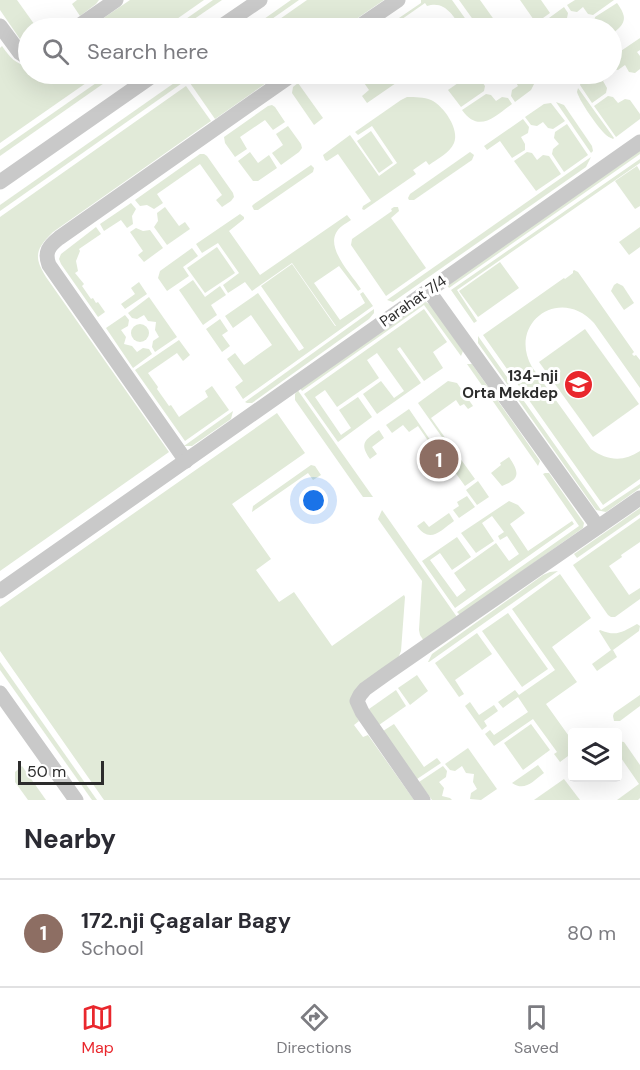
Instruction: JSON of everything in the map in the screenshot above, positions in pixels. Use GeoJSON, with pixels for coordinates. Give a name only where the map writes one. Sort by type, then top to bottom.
{"type":"FeatureCollection","features":[{"type":"Feature","properties":{"kind":"street"},"geometry":{"type":"LineString","coordinates":[[91,18],[117,0]]}},
{"type":"Feature","properties":{"kind":"street"},"geometry":{"type":"LineString","coordinates":[[234,18],[260,0]]}},
{"type":"Feature","properties":{"kind":"street"},"geometry":{"type":"LineString","coordinates":[[372,18],[398,0]]}},
{"type":"Feature","properties":{"kind":"street"},"geometry":{"type":"LineString","coordinates":[[0,26],[18,50]]}},
{"type":"Feature","properties":{"kind":"street"},"geometry":{"type":"LineString","coordinates":[[0,182],[141,84]]}},
{"type":"Feature","properties":{"kind":"street"},"geometry":{"type":"LineString","coordinates":[[186,461],[49,265],[46,254],[48,248],[59,238],[279,84]]}},
{"type":"Feature","properties":{"kind":"street","name":"Parahat 7/4"},"geometry":{"type":"LineString","coordinates":[[0,591],[640,142]]}},
{"type":"Feature","properties":{"kind":"street"},"geometry":{"type":"LineString","coordinates":[[428,290],[598,527]]}},
{"type":"Feature","properties":{"kind":"street"},"geometry":{"type":"LineString","coordinates":[[423,800],[362,712],[357,701],[360,695],[386,674],[640,498]]}},
{"type":"Feature","properties":{"kind":"street"},"geometry":{"type":"LineString","coordinates":[[0,693],[76,800]]}},
{"type":"Feature","properties":{"kind":"green space"},"geometry":{"type":"Polygon","coordinates":[[[0,0],[17,0],[30,18],[18,18],[18,36],[0,10],[0,0]]]}},
{"type":"Feature","properties":{"kind":"green space"},"geometry":{"type":"Polygon","coordinates":[[[77,0],[99,0],[80,16],[72,4],[77,0]]]}},
{"type":"Feature","properties":{"kind":"green space"},"geometry":{"type":"Polygon","coordinates":[[[130,0],[204,0],[178,18],[104,18],[130,0]]]}},
{"type":"Feature","properties":{"kind":"green space"},"geometry":{"type":"Polygon","coordinates":[[[213,0],[222,0],[196,18],[187,18],[213,0]]]}},
{"type":"Feature","properties":{"kind":"green space"},"geometry":{"type":"Polygon","coordinates":[[[291,0],[299,0],[273,18],[265,18],[291,0]]]}},
{"type":"Feature","properties":{"kind":"green space"},"geometry":{"type":"Polygon","coordinates":[[[307,0],[384,0],[358,18],[281,18],[307,0]]]}},
{"type":"Feature","properties":{"kind":"green space"},"geometry":{"type":"Polygon","coordinates":[[[421,0],[452,0],[465,18],[455,18],[444,7],[427,6],[425,3],[404,18],[399,18],[421,3],[421,0]]]}},
{"type":"Feature","properties":{"kind":"green space"},"geometry":{"type":"Polygon","coordinates":[[[459,0],[480,0],[493,18],[472,18],[459,0]]]}},
{"type":"Feature","properties":{"kind":"green space"},"geometry":{"type":"Polygon","coordinates":[[[520,0],[541,0],[550,13],[543,18],[533,18],[520,0]]]}},
{"type":"Feature","properties":{"kind":"green space"},"geometry":{"type":"Polygon","coordinates":[[[575,0],[614,0],[593,15],[588,14],[583,7],[577,12],[571,11],[567,5],[575,0]]]}},
{"type":"Feature","properties":{"kind":"green space"},"geometry":{"type":"Polygon","coordinates":[[[617,3],[623,12],[624,20],[622,24],[622,18],[595,17],[617,3]]]}},
{"type":"Feature","properties":{"kind":"green space"},"geometry":{"type":"Polygon","coordinates":[[[564,7],[568,13],[567,18],[549,18],[564,7]]]}},
{"type":"Feature","properties":{"kind":"green space"},"geometry":{"type":"Polygon","coordinates":[[[640,38],[640,50],[637,52],[640,56],[640,69],[635,73],[629,72],[625,65],[622,67],[622,50],[640,38]]]}},
{"type":"Feature","properties":{"kind":"green space"},"geometry":{"type":"Polygon","coordinates":[[[2,46],[18,63],[18,84],[85,84],[0,143],[0,48],[2,46]]]}},
{"type":"Feature","properties":{"kind":"green space"},"geometry":{"type":"Polygon","coordinates":[[[95,84],[103,84],[0,156],[0,150],[95,84]]]}},
{"type":"Feature","properties":{"kind":"green space"},"geometry":{"type":"Polygon","coordinates":[[[173,84],[181,84],[0,211],[0,205],[173,84]]]}},
{"type":"Feature","properties":{"kind":"green space"},"geometry":{"type":"Polygon","coordinates":[[[191,84],[265,84],[215,119],[191,84]]]}},
{"type":"Feature","properties":{"kind":"green space"},"geometry":{"type":"Polygon","coordinates":[[[299,84],[323,118],[314,125],[292,93],[293,87],[299,84]]]}},
{"type":"Feature","properties":{"kind":"green space"},"geometry":{"type":"Polygon","coordinates":[[[365,84],[395,84],[367,103],[362,96],[369,90],[365,84]]]}},
{"type":"Feature","properties":{"kind":"green space"},"geometry":{"type":"Polygon","coordinates":[[[457,84],[484,84],[485,86],[484,91],[461,107],[448,90],[457,84]]]}},
{"type":"Feature","properties":{"kind":"green space"},"geometry":{"type":"Polygon","coordinates":[[[517,84],[534,84],[531,90],[515,102],[511,96],[512,90],[518,86],[517,84]]]}},
{"type":"Feature","properties":{"kind":"green space"},"geometry":{"type":"Polygon","coordinates":[[[605,84],[606,93],[592,103],[580,85],[605,84]]]}},
{"type":"Feature","properties":{"kind":"green space"},"geometry":{"type":"Polygon","coordinates":[[[186,86],[211,121],[53,232],[38,253],[39,264],[46,277],[169,452],[0,571],[0,217],[186,86]]]}},
{"type":"Feature","properties":{"kind":"green space"},"geometry":{"type":"Polygon","coordinates":[[[578,88],[613,139],[605,134],[589,114],[577,92],[578,88]]]}},
{"type":"Feature","properties":{"kind":"green space"},"geometry":{"type":"Polygon","coordinates":[[[486,94],[491,95],[496,101],[502,97],[508,98],[512,104],[493,118],[481,122],[468,117],[462,110],[486,94]]]}},
{"type":"Feature","properties":{"kind":"green space"},"geometry":{"type":"Polygon","coordinates":[[[608,96],[613,97],[618,103],[625,99],[630,100],[640,114],[640,119],[616,137],[594,106],[608,96]]]}},
{"type":"Feature","properties":{"kind":"green space"},"geometry":{"type":"Polygon","coordinates":[[[407,97],[428,99],[441,107],[453,125],[454,143],[443,156],[429,165],[426,161],[413,170],[416,174],[364,210],[363,206],[371,201],[338,154],[327,161],[323,155],[350,135],[379,176],[397,163],[372,126],[358,135],[355,132],[407,97]]]}},
{"type":"Feature","properties":{"kind":"green space"},"geometry":{"type":"Polygon","coordinates":[[[556,102],[564,105],[592,146],[591,153],[556,102]]]}},
{"type":"Feature","properties":{"kind":"green space"},"geometry":{"type":"Polygon","coordinates":[[[551,103],[565,121],[553,129],[548,128],[543,122],[537,126],[531,125],[525,117],[544,104],[551,103]]]}},
{"type":"Feature","properties":{"kind":"green space"},"geometry":{"type":"Polygon","coordinates":[[[272,105],[285,122],[273,130],[265,120],[240,137],[247,149],[235,157],[225,143],[224,137],[272,105]]]}},
{"type":"Feature","properties":{"kind":"green space"},"geometry":{"type":"Polygon","coordinates":[[[523,119],[529,127],[528,133],[521,137],[525,150],[512,158],[500,141],[487,150],[484,146],[523,119]]]}},
{"type":"Feature","properties":{"kind":"green space"},"geometry":{"type":"Polygon","coordinates":[[[567,124],[588,155],[564,172],[552,154],[553,149],[559,144],[554,138],[555,132],[567,124]]]}},
{"type":"Feature","properties":{"kind":"green space"},"geometry":{"type":"Polygon","coordinates":[[[288,126],[302,148],[281,165],[272,153],[283,145],[276,134],[288,126]]]}},
{"type":"Feature","properties":{"kind":"green space"},"geometry":{"type":"Polygon","coordinates":[[[371,131],[393,163],[379,173],[357,141],[371,131]]]}},
{"type":"Feature","properties":{"kind":"green space"},"geometry":{"type":"Polygon","coordinates":[[[640,150],[640,154],[449,288],[447,285],[640,150]]]}},
{"type":"Feature","properties":{"kind":"green space"},"geometry":{"type":"Polygon","coordinates":[[[250,152],[258,163],[269,155],[277,168],[258,181],[253,181],[238,161],[250,152]]]}},
{"type":"Feature","properties":{"kind":"green space"},"geometry":{"type":"Polygon","coordinates":[[[470,152],[474,155],[472,160],[414,200],[409,200],[410,194],[470,152]]]}},
{"type":"Feature","properties":{"kind":"green space"},"geometry":{"type":"Polygon","coordinates":[[[527,152],[532,153],[537,160],[543,155],[549,156],[561,174],[536,191],[514,161],[527,152]]]}},
{"type":"Feature","properties":{"kind":"green space"},"geometry":{"type":"Polygon","coordinates":[[[200,154],[207,156],[233,193],[234,197],[231,201],[222,207],[216,200],[222,195],[200,164],[157,194],[163,203],[154,209],[147,205],[140,206],[135,200],[200,154]]]}},
{"type":"Feature","properties":{"kind":"green space"},"geometry":{"type":"Polygon","coordinates":[[[591,157],[586,167],[393,302],[387,300],[591,157]]]}},
{"type":"Feature","properties":{"kind":"green space"},"geometry":{"type":"Polygon","coordinates":[[[640,159],[640,163],[457,290],[477,321],[474,323],[451,290],[640,159]]]}},
{"type":"Feature","properties":{"kind":"green space"},"geometry":{"type":"Polygon","coordinates":[[[311,165],[314,168],[313,172],[258,210],[254,210],[252,206],[254,204],[311,165]]]}},
{"type":"Feature","properties":{"kind":"green space"},"geometry":{"type":"Polygon","coordinates":[[[637,166],[640,171],[640,206],[635,209],[615,181],[637,166]]]}},
{"type":"Feature","properties":{"kind":"green space"},"geometry":{"type":"Polygon","coordinates":[[[131,203],[136,209],[132,216],[133,224],[127,228],[121,220],[104,231],[100,224],[131,203]]]}},
{"type":"Feature","properties":{"kind":"green space"},"geometry":{"type":"Polygon","coordinates":[[[165,207],[179,226],[185,222],[190,229],[167,245],[154,227],[158,221],[157,213],[165,207]]]}},
{"type":"Feature","properties":{"kind":"green space"},"geometry":{"type":"Polygon","coordinates":[[[394,207],[398,207],[399,211],[391,218],[426,268],[386,296],[351,245],[352,239],[392,211],[394,207]]]}},
{"type":"Feature","properties":{"kind":"green space"},"geometry":{"type":"Polygon","coordinates":[[[240,214],[244,219],[229,231],[260,275],[347,215],[351,220],[337,231],[334,240],[335,247],[342,262],[361,289],[358,291],[339,266],[314,283],[340,320],[365,303],[360,294],[363,292],[373,306],[243,399],[235,387],[243,381],[227,359],[235,353],[244,365],[272,345],[251,315],[233,328],[225,316],[258,293],[299,351],[304,348],[261,286],[292,264],[336,326],[292,263],[252,291],[245,282],[228,293],[223,285],[239,273],[218,243],[202,253],[196,244],[240,214]]]}},
{"type":"Feature","properties":{"kind":"green space"},"geometry":{"type":"Polygon","coordinates":[[[96,227],[101,234],[79,249],[76,261],[78,271],[75,273],[84,284],[82,286],[91,299],[98,302],[105,312],[98,317],[59,259],[61,254],[96,227]]]}},
{"type":"Feature","properties":{"kind":"green space"},"geometry":{"type":"Polygon","coordinates":[[[640,227],[640,247],[629,255],[619,242],[640,227]]]}},
{"type":"Feature","properties":{"kind":"green space"},"geometry":{"type":"Polygon","coordinates":[[[136,228],[143,231],[150,230],[163,248],[144,262],[138,255],[143,251],[130,232],[136,228]]]}},
{"type":"Feature","properties":{"kind":"green space"},"geometry":{"type":"Polygon","coordinates":[[[217,247],[235,273],[205,293],[187,268],[217,247]]]}},
{"type":"Feature","properties":{"kind":"green space"},"geometry":{"type":"Polygon","coordinates":[[[192,248],[198,256],[183,267],[189,276],[167,291],[158,278],[160,271],[192,248]]]}},
{"type":"Feature","properties":{"kind":"green space"},"geometry":{"type":"Polygon","coordinates":[[[500,262],[519,288],[478,317],[459,291],[500,262]]]}},
{"type":"Feature","properties":{"kind":"green space"},"geometry":{"type":"Polygon","coordinates":[[[574,270],[578,272],[634,352],[632,354],[640,360],[640,388],[594,323],[581,312],[566,308],[553,309],[541,314],[532,324],[526,336],[526,351],[532,367],[591,449],[603,456],[616,459],[634,455],[640,451],[640,479],[603,505],[483,335],[565,279],[574,270]]]}},
{"type":"Feature","properties":{"kind":"green space"},"geometry":{"type":"Polygon","coordinates":[[[193,280],[205,297],[220,286],[226,295],[211,305],[217,315],[203,325],[179,290],[193,280]]]}},
{"type":"Feature","properties":{"kind":"green space"},"geometry":{"type":"Polygon","coordinates":[[[139,282],[147,294],[125,309],[121,304],[135,294],[131,288],[139,282]]]}},
{"type":"Feature","properties":{"kind":"green space"},"geometry":{"type":"Polygon","coordinates":[[[617,283],[623,286],[634,303],[624,310],[611,291],[617,283]]]}},
{"type":"Feature","properties":{"kind":"green space"},"geometry":{"type":"Polygon","coordinates":[[[149,297],[177,337],[155,352],[152,347],[153,341],[159,337],[155,330],[156,322],[148,321],[144,315],[137,319],[132,318],[128,313],[149,297]]]}},
{"type":"Feature","properties":{"kind":"green space"},"geometry":{"type":"Polygon","coordinates":[[[426,302],[432,306],[463,351],[461,356],[424,305],[302,391],[300,388],[426,302]]]}},
{"type":"Feature","properties":{"kind":"green space"},"geometry":{"type":"Polygon","coordinates":[[[374,309],[369,319],[252,403],[245,402],[374,309]]]}},
{"type":"Feature","properties":{"kind":"green space"},"geometry":{"type":"Polygon","coordinates":[[[424,309],[447,342],[433,352],[443,368],[424,381],[400,347],[397,349],[421,383],[377,414],[363,394],[381,381],[394,398],[404,391],[377,353],[367,360],[379,378],[337,407],[325,390],[315,397],[341,435],[351,428],[339,410],[358,397],[372,417],[338,442],[304,394],[424,309]]]}},
{"type":"Feature","properties":{"kind":"green space"},"geometry":{"type":"Polygon","coordinates":[[[125,315],[129,320],[128,326],[121,330],[126,337],[124,344],[132,346],[137,352],[143,348],[149,349],[152,354],[133,368],[106,328],[125,315]]]}},
{"type":"Feature","properties":{"kind":"green space"},"geometry":{"type":"Polygon","coordinates":[[[220,319],[228,331],[222,335],[230,346],[222,352],[206,329],[220,319]]]}},
{"type":"Feature","properties":{"kind":"green space"},"geometry":{"type":"Polygon","coordinates":[[[140,324],[146,327],[149,333],[146,339],[140,342],[134,339],[131,333],[134,327],[140,324]]]}},
{"type":"Feature","properties":{"kind":"green space"},"geometry":{"type":"Polygon","coordinates":[[[585,329],[639,404],[593,437],[539,362],[585,329]]]}},
{"type":"Feature","properties":{"kind":"green space"},"geometry":{"type":"Polygon","coordinates":[[[478,336],[601,510],[640,484],[640,488],[606,512],[596,510],[478,343],[478,336]]]}},
{"type":"Feature","properties":{"kind":"green space"},"geometry":{"type":"Polygon","coordinates":[[[179,340],[190,355],[183,361],[177,353],[148,373],[169,406],[171,405],[179,417],[208,397],[205,391],[212,386],[229,410],[185,441],[135,370],[179,340]]]}},
{"type":"Feature","properties":{"kind":"green space"},"geometry":{"type":"Polygon","coordinates":[[[467,364],[472,364],[540,461],[538,466],[467,364]]]}},
{"type":"Feature","properties":{"kind":"green space"},"geometry":{"type":"Polygon","coordinates":[[[448,381],[457,383],[473,406],[468,409],[464,404],[460,406],[456,400],[431,418],[446,439],[444,440],[418,403],[448,381]]]}},
{"type":"Feature","properties":{"kind":"green space"},"geometry":{"type":"Polygon","coordinates":[[[298,390],[373,497],[363,497],[295,400],[298,390]]]}},
{"type":"Feature","properties":{"kind":"green space"},"geometry":{"type":"Polygon","coordinates":[[[409,409],[435,447],[433,448],[418,426],[409,432],[403,425],[392,433],[386,425],[409,409]]]}},
{"type":"Feature","properties":{"kind":"green space"},"geometry":{"type":"Polygon","coordinates":[[[233,411],[231,419],[192,446],[184,446],[233,411]]]}},
{"type":"Feature","properties":{"kind":"green space"},"geometry":{"type":"Polygon","coordinates":[[[277,413],[305,453],[232,504],[271,559],[256,570],[279,602],[294,592],[332,646],[404,595],[401,651],[398,658],[352,703],[359,721],[354,725],[363,737],[368,735],[414,800],[104,800],[0,651],[0,607],[277,413]]]}},
{"type":"Feature","properties":{"kind":"green space"},"geometry":{"type":"Polygon","coordinates":[[[379,430],[384,438],[372,447],[377,454],[370,459],[364,445],[370,436],[379,430]]]}},
{"type":"Feature","properties":{"kind":"green space"},"geometry":{"type":"Polygon","coordinates":[[[457,454],[475,479],[465,486],[447,461],[457,454]]]}},
{"type":"Feature","properties":{"kind":"green space"},"geometry":{"type":"Polygon","coordinates":[[[509,457],[515,467],[516,475],[513,481],[502,486],[491,473],[509,457]]]}},
{"type":"Feature","properties":{"kind":"green space"},"geometry":{"type":"Polygon","coordinates":[[[311,465],[315,466],[321,475],[313,480],[308,473],[252,512],[253,506],[311,465]]]}},
{"type":"Feature","properties":{"kind":"green space"},"geometry":{"type":"Polygon","coordinates":[[[549,473],[584,523],[583,528],[460,615],[457,612],[579,526],[543,474],[549,473]]]}},
{"type":"Feature","properties":{"kind":"green space"},"geometry":{"type":"Polygon","coordinates":[[[478,481],[489,497],[477,505],[466,490],[478,481]]]}},
{"type":"Feature","properties":{"kind":"green space"},"geometry":{"type":"Polygon","coordinates":[[[467,496],[475,507],[459,518],[453,510],[459,506],[457,502],[467,496]]]}},
{"type":"Feature","properties":{"kind":"green space"},"geometry":{"type":"Polygon","coordinates":[[[509,501],[518,505],[525,513],[510,524],[528,551],[572,521],[574,524],[455,608],[422,561],[457,537],[471,557],[452,570],[440,553],[430,560],[457,597],[466,590],[454,573],[496,543],[509,561],[519,554],[507,536],[500,540],[498,536],[504,532],[492,516],[482,523],[494,541],[476,553],[461,533],[509,501]]]}},
{"type":"Feature","properties":{"kind":"green space"},"geometry":{"type":"Polygon","coordinates":[[[640,508],[640,514],[577,558],[574,554],[640,508]]]}},
{"type":"Feature","properties":{"kind":"green space"},"geometry":{"type":"Polygon","coordinates":[[[382,510],[457,617],[424,641],[419,630],[422,581],[378,519],[382,510]]]}},
{"type":"Feature","properties":{"kind":"green space"},"geometry":{"type":"Polygon","coordinates":[[[449,513],[454,521],[440,532],[426,534],[417,526],[424,521],[429,527],[449,513]]]}},
{"type":"Feature","properties":{"kind":"green space"},"geometry":{"type":"Polygon","coordinates":[[[640,518],[640,542],[609,566],[629,595],[640,588],[640,599],[615,617],[611,617],[573,565],[640,518]]]}},
{"type":"Feature","properties":{"kind":"green space"},"geometry":{"type":"Polygon","coordinates":[[[558,571],[428,662],[432,654],[543,575],[558,571]]]}},
{"type":"Feature","properties":{"kind":"green space"},"geometry":{"type":"Polygon","coordinates":[[[560,574],[591,618],[552,647],[577,682],[546,704],[568,735],[568,756],[560,762],[554,754],[557,752],[533,719],[494,746],[485,734],[490,730],[494,735],[528,712],[518,697],[503,708],[498,702],[515,690],[519,695],[555,670],[512,609],[560,574]]]}},
{"type":"Feature","properties":{"kind":"green space"},"geometry":{"type":"Polygon","coordinates":[[[508,613],[548,669],[522,687],[482,631],[508,613]]]}},
{"type":"Feature","properties":{"kind":"green space"},"geometry":{"type":"Polygon","coordinates":[[[637,624],[640,626],[639,631],[613,650],[617,657],[597,671],[592,664],[611,650],[599,631],[619,633],[637,624]]]}},
{"type":"Feature","properties":{"kind":"green space"},"geometry":{"type":"Polygon","coordinates":[[[477,633],[492,654],[455,680],[464,694],[459,697],[435,663],[477,633]]]}},
{"type":"Feature","properties":{"kind":"green space"},"geometry":{"type":"Polygon","coordinates":[[[0,662],[97,800],[92,800],[0,670],[0,662]]]}},
{"type":"Feature","properties":{"kind":"green space"},"geometry":{"type":"Polygon","coordinates":[[[417,675],[428,691],[410,705],[398,688],[417,675]]]}},
{"type":"Feature","properties":{"kind":"green space"},"geometry":{"type":"Polygon","coordinates":[[[396,690],[406,706],[379,725],[369,709],[396,690]]]}},
{"type":"Feature","properties":{"kind":"green space"},"geometry":{"type":"Polygon","coordinates":[[[640,695],[640,706],[620,721],[614,721],[614,713],[640,695]]]}},
{"type":"Feature","properties":{"kind":"green space"},"geometry":{"type":"Polygon","coordinates":[[[470,702],[479,715],[494,705],[498,711],[484,721],[487,726],[482,730],[465,706],[470,702]]]}},
{"type":"Feature","properties":{"kind":"green space"},"geometry":{"type":"Polygon","coordinates":[[[394,724],[424,767],[437,758],[441,763],[417,779],[383,731],[394,724]]]}},
{"type":"Feature","properties":{"kind":"green space"},"geometry":{"type":"Polygon","coordinates":[[[531,724],[550,750],[523,770],[504,743],[531,724]]]}},
{"type":"Feature","properties":{"kind":"green space"},"geometry":{"type":"Polygon","coordinates":[[[622,742],[640,765],[640,798],[638,800],[617,800],[639,784],[622,759],[622,742]]]}},
{"type":"Feature","properties":{"kind":"green space"},"geometry":{"type":"Polygon","coordinates":[[[468,748],[497,789],[481,800],[470,799],[471,793],[477,789],[473,782],[474,774],[466,773],[462,766],[455,771],[450,770],[445,764],[468,748]]]}},
{"type":"Feature","properties":{"kind":"green space"},"geometry":{"type":"Polygon","coordinates":[[[538,765],[544,773],[532,782],[525,786],[512,783],[538,765]]]}},
{"type":"Feature","properties":{"kind":"green space"},"geometry":{"type":"Polygon","coordinates":[[[22,766],[46,800],[28,800],[15,782],[15,772],[22,766]]]}},
{"type":"Feature","properties":{"kind":"green space"},"geometry":{"type":"Polygon","coordinates":[[[443,766],[447,771],[446,777],[439,782],[444,788],[442,796],[452,800],[432,800],[419,782],[443,766]]]}},
{"type":"Feature","properties":{"kind":"green space"},"geometry":{"type":"Polygon","coordinates":[[[564,779],[580,800],[534,800],[564,779]]]}},
{"type":"Feature","properties":{"kind":"place","name":"134-nji Orta Mekdep"},"geometry":{"type":"Point","coordinates":[579,385]}},
{"type":"Feature","properties":{"kind":"place","name":"172.nji Çagalar Bagy"},"geometry":{"type":"Point","coordinates":[439,459]}}]}
